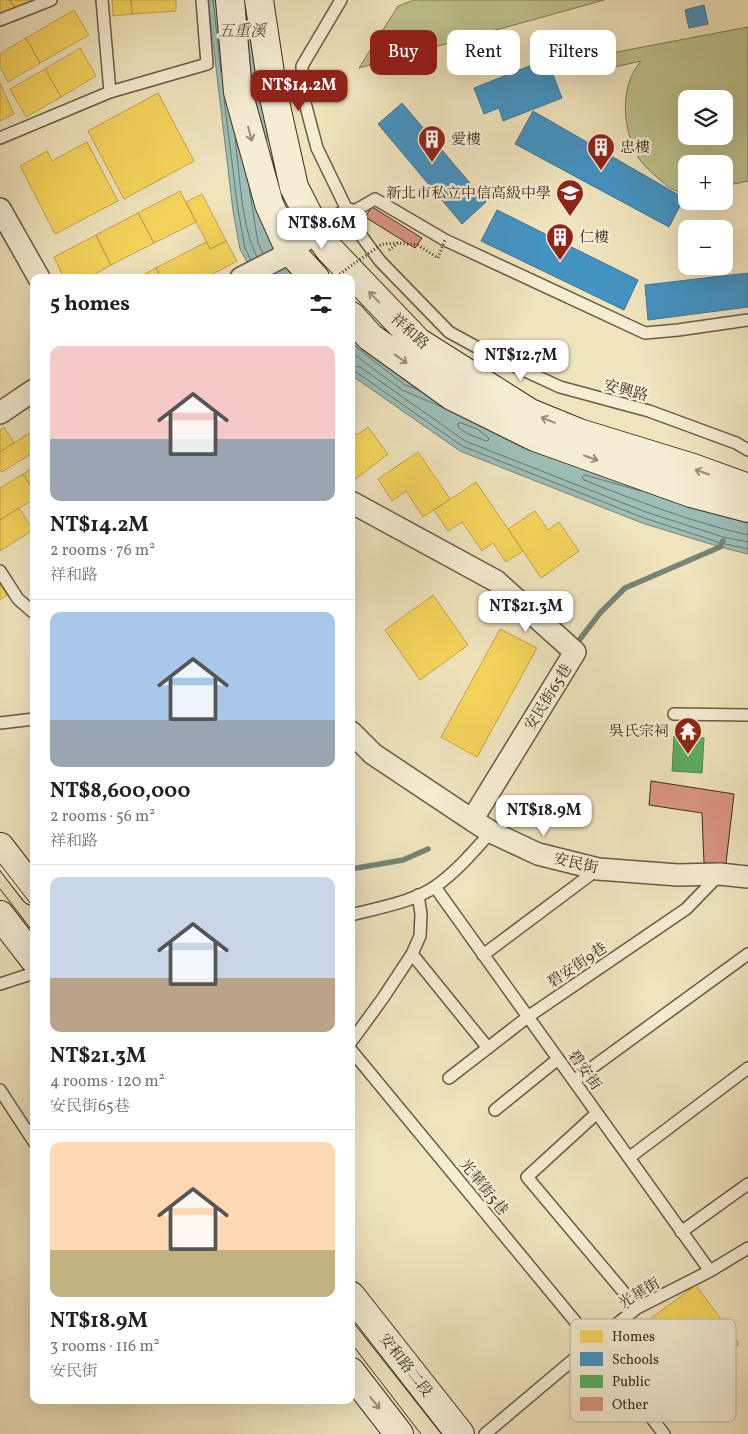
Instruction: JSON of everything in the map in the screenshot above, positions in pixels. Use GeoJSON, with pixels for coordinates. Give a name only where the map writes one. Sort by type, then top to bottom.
{"type":"FeatureCollection","features":[{"type":"Feature","properties":{"kind":"main road"},"geometry":{"type":"LineString","coordinates":[[230,0],[238,92],[269,204],[284,255],[310,274]]}},
{"type":"Feature","properties":{"kind":"main road","name":"祥和路"},"geometry":{"type":"LineString","coordinates":[[259,0],[273,93],[294,187],[328,249],[352,274]]}},
{"type":"Feature","properties":{"kind":"main road","name":"祥和路"},"geometry":{"type":"LineString","coordinates":[[355,277],[418,342],[530,413],[579,433],[693,468],[748,488]]}},
{"type":"Feature","properties":{"kind":"main road","name":"祥和路"},"geometry":{"type":"LineString","coordinates":[[355,320],[370,337],[452,396],[535,437],[691,493],[748,508]]}},
{"type":"Feature","properties":{"kind":"main road"},"geometry":{"type":"LineString","coordinates":[[0,847],[30,886]]}},
{"type":"Feature","properties":{"kind":"main road"},"geometry":{"type":"LineString","coordinates":[[0,915],[30,954]]}},
{"type":"Feature","properties":{"kind":"main road","name":"安和路二段"},"geometry":{"type":"LineString","coordinates":[[355,1301],[460,1434]]}},
{"type":"Feature","properties":{"kind":"main road"},"geometry":{"type":"LineString","coordinates":[[355,1377],[399,1434]]}},
{"type":"Feature","properties":{"kind":"street"},"geometry":{"type":"LineString","coordinates":[[0,209],[37,274]]}},
{"type":"Feature","properties":{"kind":"street"},"geometry":{"type":"LineString","coordinates":[[248,274],[284,255],[317,232],[349,214]]}},
{"type":"Feature","properties":{"kind":"street"},"geometry":{"type":"LineString","coordinates":[[0,413],[30,393]]}},
{"type":"Feature","properties":{"kind":"street","name":"安民街65巷"},"geometry":{"type":"LineString","coordinates":[[355,504],[496,581],[575,652],[472,820]]}},
{"type":"Feature","properties":{"kind":"street","name":"安民街"},"geometry":{"type":"LineString","coordinates":[[355,736],[373,754],[472,820],[492,832],[538,854],[598,869],[678,875],[720,874],[748,877]]}},
{"type":"Feature","properties":{"kind":"lane"},"geometry":{"type":"LineString","coordinates":[[0,20],[51,0]]}},
{"type":"Feature","properties":{"kind":"lane"},"geometry":{"type":"LineString","coordinates":[[102,0],[110,92]]}},
{"type":"Feature","properties":{"kind":"lane"},"geometry":{"type":"LineString","coordinates":[[0,138],[110,92],[207,64],[202,0]]}},
{"type":"Feature","properties":{"kind":"lane","name":"安興路"},"geometry":{"type":"LineString","coordinates":[[341,0],[302,66],[304,99],[316,148],[360,234],[380,261],[449,332],[493,356],[560,387],[649,411],[736,443],[748,450]]}},
{"type":"Feature","properties":{"kind":"lane"},"geometry":{"type":"LineString","coordinates":[[349,214],[375,199],[445,240],[645,333],[748,320]]}},
{"type":"Feature","properties":{"kind":"lane"},"geometry":{"type":"LineString","coordinates":[[0,571],[18,599],[30,610]]}},
{"type":"Feature","properties":{"kind":"lane"},"geometry":{"type":"LineString","coordinates":[[674,714],[748,715]]}},
{"type":"Feature","properties":{"kind":"lane"},"geometry":{"type":"LineString","coordinates":[[0,724],[30,720]]}},
{"type":"Feature","properties":{"kind":"lane"},"geometry":{"type":"LineString","coordinates":[[355,914],[418,896],[435,887],[492,832]]}},
{"type":"Feature","properties":{"kind":"lane"},"geometry":{"type":"LineString","coordinates":[[483,955],[598,869]]}},
{"type":"Feature","properties":{"kind":"lane","name":"碧安街9巷"},"geometry":{"type":"LineString","coordinates":[[448,1078],[529,1016],[686,909],[720,874]]}},
{"type":"Feature","properties":{"kind":"lane","name":"碧安街"},"geometry":{"type":"LineString","coordinates":[[435,887],[575,1080],[710,1272]]}},
{"type":"Feature","properties":{"kind":"lane"},"geometry":{"type":"LineString","coordinates":[[355,1037],[384,998],[412,954],[420,936],[421,914],[418,896]]}},
{"type":"Feature","properties":{"kind":"lane"},"geometry":{"type":"LineString","coordinates":[[412,954],[488,1048]]}},
{"type":"Feature","properties":{"kind":"lane"},"geometry":{"type":"LineString","coordinates":[[575,1080],[748,954]]}},
{"type":"Feature","properties":{"kind":"lane"},"geometry":{"type":"LineString","coordinates":[[0,984],[30,974]]}},
{"type":"Feature","properties":{"kind":"lane","name":"光華街5巷"},"geometry":{"type":"LineString","coordinates":[[355,1055],[573,1319]]}},
{"type":"Feature","properties":{"kind":"lane"},"geometry":{"type":"LineString","coordinates":[[495,1110],[558,1059]]}},
{"type":"Feature","properties":{"kind":"lane"},"geometry":{"type":"LineString","coordinates":[[630,1157],[748,1068]]}},
{"type":"Feature","properties":{"kind":"lane"},"geometry":{"type":"LineString","coordinates":[[0,1090],[30,1136]]}},
{"type":"Feature","properties":{"kind":"lane"},"geometry":{"type":"LineString","coordinates":[[597,1113],[527,1177],[637,1308]]}},
{"type":"Feature","properties":{"kind":"lane"},"geometry":{"type":"LineString","coordinates":[[681,1232],[748,1184]]}},
{"type":"Feature","properties":{"kind":"lane","name":"光華街"},"geometry":{"type":"LineString","coordinates":[[623,1319],[637,1308],[710,1272],[748,1248]]}},
{"type":"Feature","properties":{"kind":"lane","name":"光華街"},"geometry":{"type":"LineString","coordinates":[[485,1434],[570,1362]]}},
{"type":"Feature","properties":{"kind":"lane","name":"光華街5巷"},"geometry":{"type":"LineString","coordinates":[[655,1422],[664,1434]]}},
{"type":"Feature","properties":{"kind":"path"},"geometry":{"type":"LineString","coordinates":[[340,274],[382,244],[398,242],[418,245],[438,258],[445,240]]}},
{"type":"Feature","properties":{"kind":"green space"},"geometry":{"type":"Polygon","coordinates":[[[414,0],[604,0],[496,30],[447,30],[447,44],[437,46],[437,30],[383,30],[398,6],[414,0]]]}},
{"type":"Feature","properties":{"kind":"green space"},"geometry":{"type":"Polygon","coordinates":[[[748,27],[748,181],[733,184],[733,155],[678,155],[678,192],[651,172],[640,160],[627,128],[625,107],[632,75],[641,61],[616,67],[616,52],[748,27]]]}},
{"type":"Feature","properties":{"kind":"green space"},"geometry":{"type":"Polygon","coordinates":[[[370,51],[370,65],[359,68],[370,51]]]}},
{"type":"Feature","properties":{"kind":"water","name":"五重溪"},"geometry":{"type":"Polygon","coordinates":[[[208,0],[271,0],[274,20],[266,153],[301,274],[253,274],[240,249],[233,211],[208,0]]]}},
{"type":"Feature","properties":{"kind":"water"},"geometry":{"type":"Polygon","coordinates":[[[355,337],[748,499],[748,554],[642,523],[460,451],[355,378],[355,337]]]}},
{"type":"Feature","properties":{"kind":"building: Homes"},"geometry":{"type":"Polygon","coordinates":[[[0,0],[10,0],[16,10],[0,19],[0,0]]]}},
{"type":"Feature","properties":{"kind":"building: Homes"},"geometry":{"type":"Polygon","coordinates":[[[10,0],[33,0],[16,10],[10,0]]]}},
{"type":"Feature","properties":{"kind":"building: Homes"},"geometry":{"type":"Polygon","coordinates":[[[112,0],[131,0],[132,14],[113,16],[112,0]]]}},
{"type":"Feature","properties":{"kind":"building: Homes"},"geometry":{"type":"Polygon","coordinates":[[[131,0],[176,0],[176,11],[132,14],[131,0]]]}},
{"type":"Feature","properties":{"kind":"building: Homes"},"geometry":{"type":"Polygon","coordinates":[[[74,10],[89,35],[40,63],[26,38],[74,10]]]}},
{"type":"Feature","properties":{"kind":"building: Homes"},"geometry":{"type":"Polygon","coordinates":[[[26,38],[40,63],[8,82],[0,67],[0,54],[26,38]]]}},
{"type":"Feature","properties":{"kind":"building: Homes"},"geometry":{"type":"Polygon","coordinates":[[[80,48],[96,76],[61,97],[45,69],[80,48]]]}},
{"type":"Feature","properties":{"kind":"building: Homes"},"geometry":{"type":"Polygon","coordinates":[[[45,69],[61,97],[26,117],[10,89],[45,69]]]}},
{"type":"Feature","properties":{"kind":"building: Homes"},"geometry":{"type":"Polygon","coordinates":[[[0,83],[14,114],[0,121],[0,83]]]}},
{"type":"Feature","properties":{"kind":"building: Homes"},"geometry":{"type":"Polygon","coordinates":[[[158,93],[194,161],[124,199],[88,131],[158,93]]]}},
{"type":"Feature","properties":{"kind":"building: Homes"},"geometry":{"type":"Polygon","coordinates":[[[87,142],[118,201],[55,234],[20,166],[47,151],[52,161],[87,142]]]}},
{"type":"Feature","properties":{"kind":"building: Homes"},"geometry":{"type":"Polygon","coordinates":[[[180,191],[196,222],[154,243],[138,213],[180,191]]]}},
{"type":"Feature","properties":{"kind":"building: Homes"},"geometry":{"type":"Polygon","coordinates":[[[202,194],[226,241],[210,249],[186,202],[202,194]]]}},
{"type":"Feature","properties":{"kind":"building: Homes"},"geometry":{"type":"Polygon","coordinates":[[[138,213],[154,243],[111,265],[96,235],[138,213]]]}},
{"type":"Feature","properties":{"kind":"building: Homes"},"geometry":{"type":"Polygon","coordinates":[[[96,235],[111,265],[95,274],[62,274],[54,257],[96,235]]]}},
{"type":"Feature","properties":{"kind":"building: Homes"},"geometry":{"type":"Polygon","coordinates":[[[226,241],[237,261],[213,274],[159,274],[156,268],[206,242],[210,249],[226,241]]]}},
{"type":"Feature","properties":{"kind":"building: Homes"},"geometry":{"type":"Polygon","coordinates":[[[156,268],[159,274],[145,274],[156,268]]]}},
{"type":"Feature","properties":{"kind":"building: Homes"},"geometry":{"type":"Polygon","coordinates":[[[4,427],[14,443],[0,452],[0,430],[4,427]]]}},
{"type":"Feature","properties":{"kind":"building: Homes"},"geometry":{"type":"Polygon","coordinates":[[[368,427],[388,454],[355,479],[355,433],[357,435],[368,427]]]}},
{"type":"Feature","properties":{"kind":"building: Homes"},"geometry":{"type":"Polygon","coordinates":[[[30,433],[30,454],[2,472],[0,470],[0,452],[30,433]]]}},
{"type":"Feature","properties":{"kind":"building: Homes"},"geometry":{"type":"Polygon","coordinates":[[[418,452],[450,499],[423,517],[406,491],[392,501],[378,479],[418,452]]]}},
{"type":"Feature","properties":{"kind":"building: Homes"},"geometry":{"type":"Polygon","coordinates":[[[30,470],[30,485],[23,474],[30,470]]]}},
{"type":"Feature","properties":{"kind":"building: Homes"},"geometry":{"type":"Polygon","coordinates":[[[23,474],[30,485],[30,501],[0,520],[0,488],[23,474]]]}},
{"type":"Feature","properties":{"kind":"building: Homes"},"geometry":{"type":"Polygon","coordinates":[[[476,482],[523,551],[506,562],[493,543],[482,551],[462,522],[448,531],[434,510],[476,482]]]}},
{"type":"Feature","properties":{"kind":"building: Homes"},"geometry":{"type":"Polygon","coordinates":[[[19,508],[30,525],[30,532],[0,551],[0,520],[19,508]]]}},
{"type":"Feature","properties":{"kind":"building: Homes"},"geometry":{"type":"Polygon","coordinates":[[[535,511],[548,530],[559,522],[579,551],[541,578],[508,529],[535,511]]]}},
{"type":"Feature","properties":{"kind":"building: Homes"},"geometry":{"type":"Polygon","coordinates":[[[0,584],[7,595],[0,600],[0,584]]]}},
{"type":"Feature","properties":{"kind":"building: Homes"},"geometry":{"type":"Polygon","coordinates":[[[433,595],[468,645],[420,680],[385,630],[433,595]]]}},
{"type":"Feature","properties":{"kind":"building: Homes"},"geometry":{"type":"Polygon","coordinates":[[[500,629],[537,648],[477,757],[441,737],[500,629]]]}},
{"type":"Feature","properties":{"kind":"building: Homes"},"geometry":{"type":"Polygon","coordinates":[[[696,1285],[721,1319],[650,1319],[696,1285]]]}},
{"type":"Feature","properties":{"kind":"building: Schools"},"geometry":{"type":"Polygon","coordinates":[[[704,5],[708,24],[689,28],[685,10],[704,5]]]}},
{"type":"Feature","properties":{"kind":"building: Schools"},"geometry":{"type":"Polygon","coordinates":[[[530,66],[530,75],[553,75],[562,98],[503,121],[499,108],[484,114],[474,88],[507,75],[520,75],[520,70],[530,66]]]}},
{"type":"Feature","properties":{"kind":"building: Schools","name":"愛樓"},"geometry":{"type":"Polygon","coordinates":[[[402,103],[486,202],[462,224],[378,124],[402,103]]]}},
{"type":"Feature","properties":{"kind":"building: Schools","name":"忠樓"},"geometry":{"type":"Polygon","coordinates":[[[533,111],[678,195],[678,210],[669,227],[515,144],[533,111]]]}},
{"type":"Feature","properties":{"kind":"building: Schools","name":"仁樓"},"geometry":{"type":"Polygon","coordinates":[[[497,210],[638,280],[624,310],[481,241],[497,210]]]}},
{"type":"Feature","properties":{"kind":"building: Schools"},"geometry":{"type":"Polygon","coordinates":[[[748,273],[748,307],[648,320],[645,285],[748,273]]]}},
{"type":"Feature","properties":{"kind":"building: Public","name":"吳氏宗祠"},"geometry":{"type":"Polygon","coordinates":[[[674,736],[704,738],[702,773],[672,771],[674,736]]]}},
{"type":"Feature","properties":{"kind":"building: Other"},"geometry":{"type":"Polygon","coordinates":[[[372,207],[422,238],[415,248],[365,217],[372,207]]]}},
{"type":"Feature","properties":{"kind":"building: Other"},"geometry":{"type":"Polygon","coordinates":[[[651,781],[734,794],[726,863],[704,863],[702,813],[649,805],[651,781]]]}},
{"type":"Feature","properties":{"kind":"waterway"},"geometry":{"type":"LineString","coordinates":[[577,643],[600,613],[625,588],[720,547],[723,541]]}},
{"type":"Feature","properties":{"kind":"waterway"},"geometry":{"type":"LineString","coordinates":[[355,868],[403,860],[428,849]]}},
{"type":"Feature","properties":{"kind":"tram line"},"geometry":{"type":"LineString","coordinates":[[0,864],[30,903]]}},
{"type":"Feature","properties":{"kind":"tram line"},"geometry":{"type":"LineString","coordinates":[[0,889],[30,928]]}},
{"type":"Feature","properties":{"kind":"tram line"},"geometry":{"type":"LineString","coordinates":[[355,1322],[442,1434]]}},
{"type":"Feature","properties":{"kind":"tram line"},"geometry":{"type":"LineString","coordinates":[[355,1348],[421,1434]]}},
{"type":"Feature","properties":{"kind":"place","name":"愛樓"},"geometry":{"type":"Point","coordinates":[432,163]}},
{"type":"Feature","properties":{"kind":"place","name":"忠樓"},"geometry":{"type":"Point","coordinates":[601,171]}},
{"type":"Feature","properties":{"kind":"place","name":"新北市私立中信高級中學"},"geometry":{"type":"Point","coordinates":[570,217]}},
{"type":"Feature","properties":{"kind":"place","name":"仁樓"},"geometry":{"type":"Point","coordinates":[560,261]}},
{"type":"Feature","properties":{"kind":"place","name":"吳氏宗祠"},"geometry":{"type":"Point","coordinates":[688,755]}}]}
